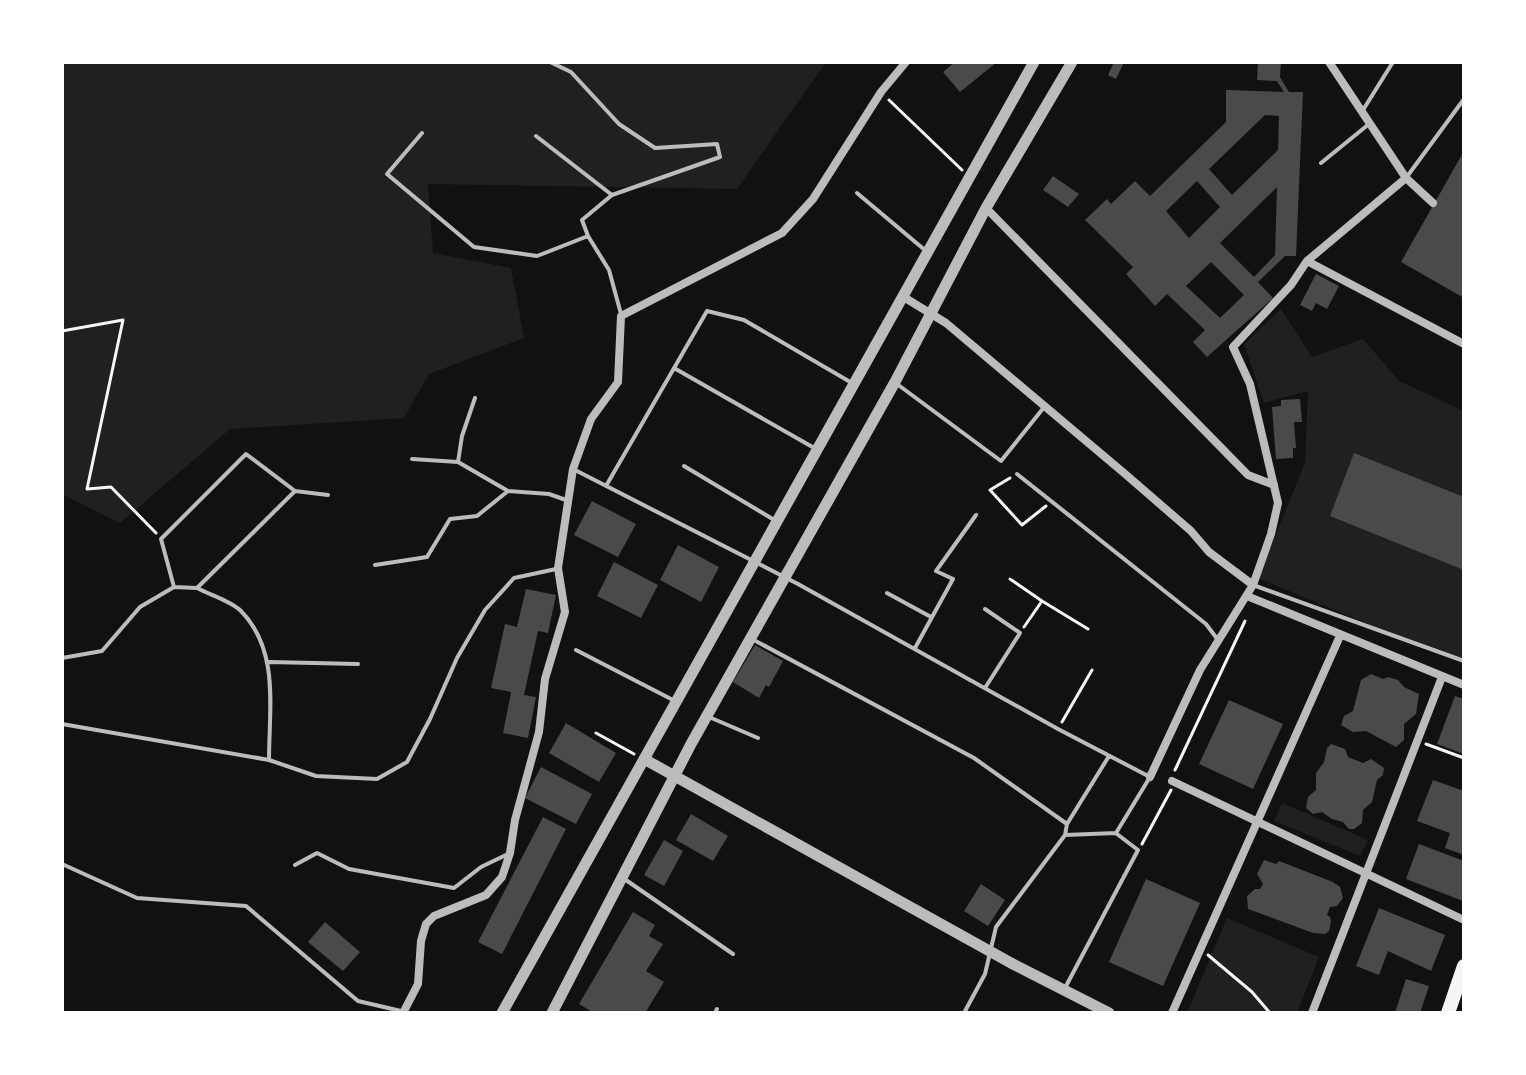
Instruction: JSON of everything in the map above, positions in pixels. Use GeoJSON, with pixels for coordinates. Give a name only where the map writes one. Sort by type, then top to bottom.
{"type":"FeatureCollection","features":[{"type":"Feature","properties":{"kind":"main road"},"geometry":{"type":"LineString","coordinates":[[1448,1013],[1464,966]]}},
{"type":"Feature","properties":{"kind":"street"},"geometry":{"type":"LineString","coordinates":[[404,1012],[418,984],[421,941],[426,924],[434,916],[486,895],[502,877],[510,853],[515,820],[539,732],[545,679],[565,612],[558,568],[573,469],[591,419],[618,382],[621,316],[782,233],[813,199],[881,92],[906,62]]}},
{"type":"Feature","properties":{"kind":"street"},"geometry":{"type":"LineString","coordinates":[[502,1013],[1034,62]]}},
{"type":"Feature","properties":{"kind":"street"},"geometry":{"type":"LineString","coordinates":[[552,1013],[674,776],[895,382],[986,208],[1072,62]]}},
{"type":"Feature","properties":{"kind":"street"},"geometry":{"type":"LineString","coordinates":[[1329,62],[1406,178],[1433,203]]}},
{"type":"Feature","properties":{"kind":"street"},"geometry":{"type":"LineString","coordinates":[[1150,777],[1200,670],[1251,598],[1278,503],[1250,384],[1233,347],[1291,285],[1307,261],[1406,178]]}},
{"type":"Feature","properties":{"kind":"street"},"geometry":{"type":"LineString","coordinates":[[986,208],[1248,475],[1274,485]]}},
{"type":"Feature","properties":{"kind":"street"},"geometry":{"type":"LineString","coordinates":[[1307,261],[1464,344]]}},
{"type":"Feature","properties":{"kind":"street"},"geometry":{"type":"LineString","coordinates":[[902,296],[946,323],[1172,515],[1209,552],[1253,585]]}},
{"type":"Feature","properties":{"kind":"street"},"geometry":{"type":"LineString","coordinates":[[1251,598],[1464,685]]}},
{"type":"Feature","properties":{"kind":"street"},"geometry":{"type":"LineString","coordinates":[[1172,1013],[1340,636]]}},
{"type":"Feature","properties":{"kind":"street"},"geometry":{"type":"LineString","coordinates":[[1312,1013],[1442,677]]}},
{"type":"Feature","properties":{"kind":"street"},"geometry":{"type":"LineString","coordinates":[[644,759],[990,951],[1109,1013]]}},
{"type":"Feature","properties":{"kind":"street"},"geometry":{"type":"LineString","coordinates":[[1174,782],[1464,920]]}},
{"type":"Feature","properties":{"kind":"lane"},"geometry":{"type":"LineString","coordinates":[[550,62],[571,72],[619,124],[655,148],[717,144],[720,157],[612,195],[582,220],[609,270],[621,316]]}},
{"type":"Feature","properties":{"kind":"lane"},"geometry":{"type":"LineString","coordinates":[[1362,112],[1393,62]]}},
{"type":"Feature","properties":{"kind":"lane"},"geometry":{"type":"LineString","coordinates":[[1406,178],[1464,99]]}},
{"type":"Feature","properties":{"kind":"lane"},"geometry":{"type":"LineString","coordinates":[[1321,163],[1369,124]]}},
{"type":"Feature","properties":{"kind":"lane"},"geometry":{"type":"LineString","coordinates":[[422,133],[387,174],[474,247],[537,256],[588,236]]}},
{"type":"Feature","properties":{"kind":"lane"},"geometry":{"type":"LineString","coordinates":[[536,136],[612,195]]}},
{"type":"Feature","properties":{"kind":"lane"},"geometry":{"type":"LineString","coordinates":[[857,193],[928,252]]}},
{"type":"Feature","properties":{"kind":"lane"},"geometry":{"type":"LineString","coordinates":[[606,486],[707,311],[744,320],[854,384]]}},
{"type":"Feature","properties":{"kind":"lane"},"geometry":{"type":"LineString","coordinates":[[674,368],[818,450]]}},
{"type":"Feature","properties":{"kind":"lane"},"geometry":{"type":"LineString","coordinates":[[895,382],[1001,461],[1045,406]]}},
{"type":"Feature","properties":{"kind":"lane"},"geometry":{"type":"LineString","coordinates":[[458,462],[462,436],[475,398]]}},
{"type":"Feature","properties":{"kind":"lane"},"geometry":{"type":"LineString","coordinates":[[174,587],[161,539],[246,454],[295,491],[328,495]]}},
{"type":"Feature","properties":{"kind":"lane"},"geometry":{"type":"LineString","coordinates":[[412,459],[458,462],[508,491],[549,494],[568,501]]}},
{"type":"Feature","properties":{"kind":"lane"},"geometry":{"type":"LineString","coordinates":[[684,466],[778,522]]}},
{"type":"Feature","properties":{"kind":"lane"},"geometry":{"type":"LineString","coordinates":[[573,469],[785,578],[1150,777],[1116,833]]}},
{"type":"Feature","properties":{"kind":"lane"},"geometry":{"type":"LineString","coordinates":[[1017,474],[1206,624],[1219,641]]}},
{"type":"Feature","properties":{"kind":"lane"},"geometry":{"type":"LineString","coordinates":[[197,588],[295,491]]}},
{"type":"Feature","properties":{"kind":"lane"},"geometry":{"type":"LineString","coordinates":[[375,565],[427,557],[450,519],[477,516],[508,491]]}},
{"type":"Feature","properties":{"kind":"lane"},"geometry":{"type":"LineString","coordinates":[[915,648],[953,579],[936,571],[976,515]]}},
{"type":"Feature","properties":{"kind":"lane"},"geometry":{"type":"LineString","coordinates":[[62,724],[269,760],[316,776],[377,779],[407,762],[457,658],[485,610],[514,578],[558,568]]}},
{"type":"Feature","properties":{"kind":"lane"},"geometry":{"type":"LineString","coordinates":[[1253,585],[1464,661]]}},
{"type":"Feature","properties":{"kind":"lane"},"geometry":{"type":"LineString","coordinates":[[62,658],[102,651],[140,607],[174,587],[197,588],[240,609],[262,640],[269,662],[269,760]]}},
{"type":"Feature","properties":{"kind":"lane"},"geometry":{"type":"LineString","coordinates":[[887,593],[931,617]]}},
{"type":"Feature","properties":{"kind":"lane"},"geometry":{"type":"LineString","coordinates":[[985,609],[1020,633],[985,688]]}},
{"type":"Feature","properties":{"kind":"lane"},"geometry":{"type":"LineString","coordinates":[[751,638],[974,758],[1067,824]]}},
{"type":"Feature","properties":{"kind":"lane"},"geometry":{"type":"LineString","coordinates":[[576,650],[675,701]]}},
{"type":"Feature","properties":{"kind":"lane"},"geometry":{"type":"LineString","coordinates":[[269,662],[358,664]]}},
{"type":"Feature","properties":{"kind":"lane"},"geometry":{"type":"LineString","coordinates":[[707,716],[758,738]]}},
{"type":"Feature","properties":{"kind":"lane"},"geometry":{"type":"LineString","coordinates":[[963,1013],[985,974],[996,927],[1065,835],[1067,824],[1109,756]]}},
{"type":"Feature","properties":{"kind":"lane"},"geometry":{"type":"LineString","coordinates":[[1064,990],[1138,850],[1116,833],[1065,835]]}},
{"type":"Feature","properties":{"kind":"lane"},"geometry":{"type":"LineString","coordinates":[[295,865],[317,853],[349,869],[454,888],[481,867],[510,853]]}},
{"type":"Feature","properties":{"kind":"lane"},"geometry":{"type":"LineString","coordinates":[[62,864],[137,898],[246,906],[358,1001],[404,1012]]}},
{"type":"Feature","properties":{"kind":"lane"},"geometry":{"type":"LineString","coordinates":[[621,877],[733,954]]}},
{"type":"Feature","properties":{"kind":"path"},"geometry":{"type":"LineString","coordinates":[[881,92],[969,176]]}},
{"type":"Feature","properties":{"kind":"path"},"geometry":{"type":"LineString","coordinates":[[62,331],[123,320],[87,489],[111,487],[161,539]]}},
{"type":"Feature","properties":{"kind":"path"},"geometry":{"type":"LineString","coordinates":[[1017,474],[990,490],[1022,525],[1052,501]]}},
{"type":"Feature","properties":{"kind":"path"},"geometry":{"type":"LineString","coordinates":[[1010,579],[1088,629]]}},
{"type":"Feature","properties":{"kind":"path"},"geometry":{"type":"LineString","coordinates":[[1138,850],[1174,782],[1251,598]]}},
{"type":"Feature","properties":{"kind":"path"},"geometry":{"type":"LineString","coordinates":[[1020,633],[1042,601]]}},
{"type":"Feature","properties":{"kind":"path"},"geometry":{"type":"LineString","coordinates":[[1058,729],[1092,670]]}},
{"type":"Feature","properties":{"kind":"path"},"geometry":{"type":"LineString","coordinates":[[596,733],[644,759]]}},
{"type":"Feature","properties":{"kind":"path"},"geometry":{"type":"LineString","coordinates":[[1418,741],[1464,758]]}},
{"type":"Feature","properties":{"kind":"path"},"geometry":{"type":"LineString","coordinates":[[1201,951],[1252,992],[1270,1013]]}},
{"type":"Feature","properties":{"kind":"shaded area"},"geometry":{"type":"Polygon","coordinates":[[[62,62],[826,62],[737,189],[428,184],[433,253],[511,268],[524,338],[429,374],[404,418],[230,429],[120,523],[62,494],[62,62]]]}},
{"type":"Feature","properties":{"kind":"shaded area"},"geometry":{"type":"Polygon","coordinates":[[[1281,309],[1312,357],[1363,339],[1399,381],[1464,411],[1464,664],[1258,578],[1305,463],[1308,391],[1264,403],[1244,344],[1281,309]]]}},
{"type":"Feature","properties":{"kind":"shaded area"},"geometry":{"type":"Polygon","coordinates":[[[1282,803],[1368,840],[1360,856],[1274,821],[1282,803]]]}},
{"type":"Feature","properties":{"kind":"shaded area"},"geometry":{"type":"Polygon","coordinates":[[[1227,918],[1319,957],[1297,1013],[1187,1013],[1227,918]]]}},
{"type":"Feature","properties":{"kind":"building"},"geometry":{"type":"Polygon","coordinates":[[[955,62],[997,62],[960,92],[943,72],[955,62]]]}},
{"type":"Feature","properties":{"kind":"building"},"geometry":{"type":"Polygon","coordinates":[[[1114,62],[1124,62],[1116,79],[1108,75],[1114,62]]]}},
{"type":"Feature","properties":{"kind":"building"},"geometry":{"type":"Polygon","coordinates":[[[1258,62],[1281,62],[1280,77],[1289,92],[1303,92],[1296,256],[1285,256],[1258,282],[1273,298],[1207,357],[1193,342],[1205,330],[1167,294],[1155,306],[1126,274],[1133,267],[1085,220],[1107,199],[1111,204],[1135,181],[1150,196],[1226,122],[1226,90],[1284,92],[1277,81],[1257,80],[1258,62]],[[1265,115],[1209,169],[1232,195],[1278,150],[1279,116],[1265,115]],[[1197,181],[1166,211],[1189,238],[1220,207],[1197,181]],[[1277,187],[1220,243],[1254,277],[1275,255],[1277,187]],[[1211,262],[1186,286],[1220,318],[1244,295],[1211,262]]]}},
{"type":"Feature","properties":{"kind":"building"},"geometry":{"type":"Polygon","coordinates":[[[1464,151],[1464,298],[1401,262],[1464,151]]]}},
{"type":"Feature","properties":{"kind":"building"},"geometry":{"type":"Polygon","coordinates":[[[1053,176],[1079,194],[1068,207],[1043,190],[1053,176]]]}},
{"type":"Feature","properties":{"kind":"building"},"geometry":{"type":"Polygon","coordinates":[[[1316,274],[1339,286],[1327,309],[1316,303],[1312,311],[1300,305],[1316,274]]]}},
{"type":"Feature","properties":{"kind":"building"},"geometry":{"type":"Polygon","coordinates":[[[1300,399],[1302,422],[1294,422],[1296,448],[1293,448],[1293,458],[1276,459],[1272,407],[1281,406],[1281,400],[1300,399]]]}},
{"type":"Feature","properties":{"kind":"building"},"geometry":{"type":"Polygon","coordinates":[[[1354,453],[1464,497],[1464,570],[1330,516],[1354,453]]]}},
{"type":"Feature","properties":{"kind":"building"},"geometry":{"type":"Polygon","coordinates":[[[592,501],[636,524],[618,557],[574,535],[592,501]]]}},
{"type":"Feature","properties":{"kind":"building"},"geometry":{"type":"Polygon","coordinates":[[[678,545],[719,567],[701,602],[660,580],[678,545]]]}},
{"type":"Feature","properties":{"kind":"building"},"geometry":{"type":"Polygon","coordinates":[[[614,562],[658,585],[641,618],[597,596],[614,562]]]}},
{"type":"Feature","properties":{"kind":"building"},"geometry":{"type":"Polygon","coordinates":[[[526,589],[556,595],[548,633],[538,631],[524,695],[536,697],[528,738],[503,733],[511,692],[491,688],[505,624],[517,627],[526,589]]]}},
{"type":"Feature","properties":{"kind":"building"},"geometry":{"type":"Polygon","coordinates":[[[755,645],[783,661],[769,687],[766,685],[759,698],[733,682],[755,645]]]}},
{"type":"Feature","properties":{"kind":"building"},"geometry":{"type":"Polygon","coordinates":[[[1371,674],[1398,680],[1404,687],[1419,694],[1416,714],[1404,724],[1404,740],[1396,747],[1366,731],[1353,732],[1341,725],[1344,716],[1353,711],[1361,680],[1371,674]]]}},
{"type":"Feature","properties":{"kind":"building"},"geometry":{"type":"Polygon","coordinates":[[[1455,696],[1464,699],[1464,754],[1437,744],[1455,696]]]}},
{"type":"Feature","properties":{"kind":"building"},"geometry":{"type":"Polygon","coordinates":[[[1229,700],[1283,724],[1253,789],[1199,764],[1229,700]]]}},
{"type":"Feature","properties":{"kind":"building"},"geometry":{"type":"Polygon","coordinates":[[[566,723],[616,753],[599,782],[549,753],[566,723]]]}},
{"type":"Feature","properties":{"kind":"building"},"geometry":{"type":"Polygon","coordinates":[[[1331,744],[1345,749],[1348,757],[1363,763],[1371,759],[1384,768],[1383,775],[1377,780],[1372,802],[1363,810],[1362,823],[1354,829],[1322,812],[1313,814],[1306,808],[1308,797],[1316,790],[1316,773],[1331,744]]]}},
{"type":"Feature","properties":{"kind":"building"},"geometry":{"type":"Polygon","coordinates":[[[541,767],[592,794],[576,824],[525,798],[541,767]]]}},
{"type":"Feature","properties":{"kind":"building"},"geometry":{"type":"Polygon","coordinates":[[[1433,780],[1464,791],[1464,855],[1445,848],[1450,833],[1417,821],[1433,780]]]}},
{"type":"Feature","properties":{"kind":"building"},"geometry":{"type":"Polygon","coordinates":[[[691,814],[728,836],[713,861],[676,840],[691,814]]]}},
{"type":"Feature","properties":{"kind":"building"},"geometry":{"type":"Polygon","coordinates":[[[543,817],[566,829],[502,954],[478,942],[543,817]]]}},
{"type":"Feature","properties":{"kind":"building"},"geometry":{"type":"Polygon","coordinates":[[[664,840],[683,851],[664,886],[644,875],[664,840]]]}},
{"type":"Feature","properties":{"kind":"building"},"geometry":{"type":"Polygon","coordinates":[[[1419,844],[1464,861],[1463,901],[1406,879],[1419,844]]]}},
{"type":"Feature","properties":{"kind":"building"},"geometry":{"type":"Polygon","coordinates":[[[1264,860],[1276,864],[1279,861],[1340,887],[1343,898],[1337,906],[1330,907],[1327,915],[1331,921],[1329,931],[1325,934],[1313,933],[1248,909],[1247,896],[1263,884],[1257,874],[1264,860]]]}},
{"type":"Feature","properties":{"kind":"building"},"geometry":{"type":"Polygon","coordinates":[[[1146,879],[1200,903],[1163,986],[1109,962],[1146,879]]]}},
{"type":"Feature","properties":{"kind":"building"},"geometry":{"type":"Polygon","coordinates":[[[981,884],[1005,900],[988,926],[964,911],[981,884]]]}},
{"type":"Feature","properties":{"kind":"building"},"geometry":{"type":"Polygon","coordinates":[[[1379,908],[1445,935],[1431,971],[1388,951],[1379,975],[1356,966],[1379,908]]]}},
{"type":"Feature","properties":{"kind":"building"},"geometry":{"type":"Polygon","coordinates":[[[633,912],[655,925],[649,936],[663,944],[646,971],[664,982],[645,1013],[594,1013],[579,1004],[633,912]]]}},
{"type":"Feature","properties":{"kind":"building"},"geometry":{"type":"Polygon","coordinates":[[[325,922],[360,952],[343,971],[308,942],[325,922]]]}},
{"type":"Feature","properties":{"kind":"building"},"geometry":{"type":"Polygon","coordinates":[[[1406,979],[1429,986],[1420,1013],[1395,1013],[1406,979]]]}}]}
